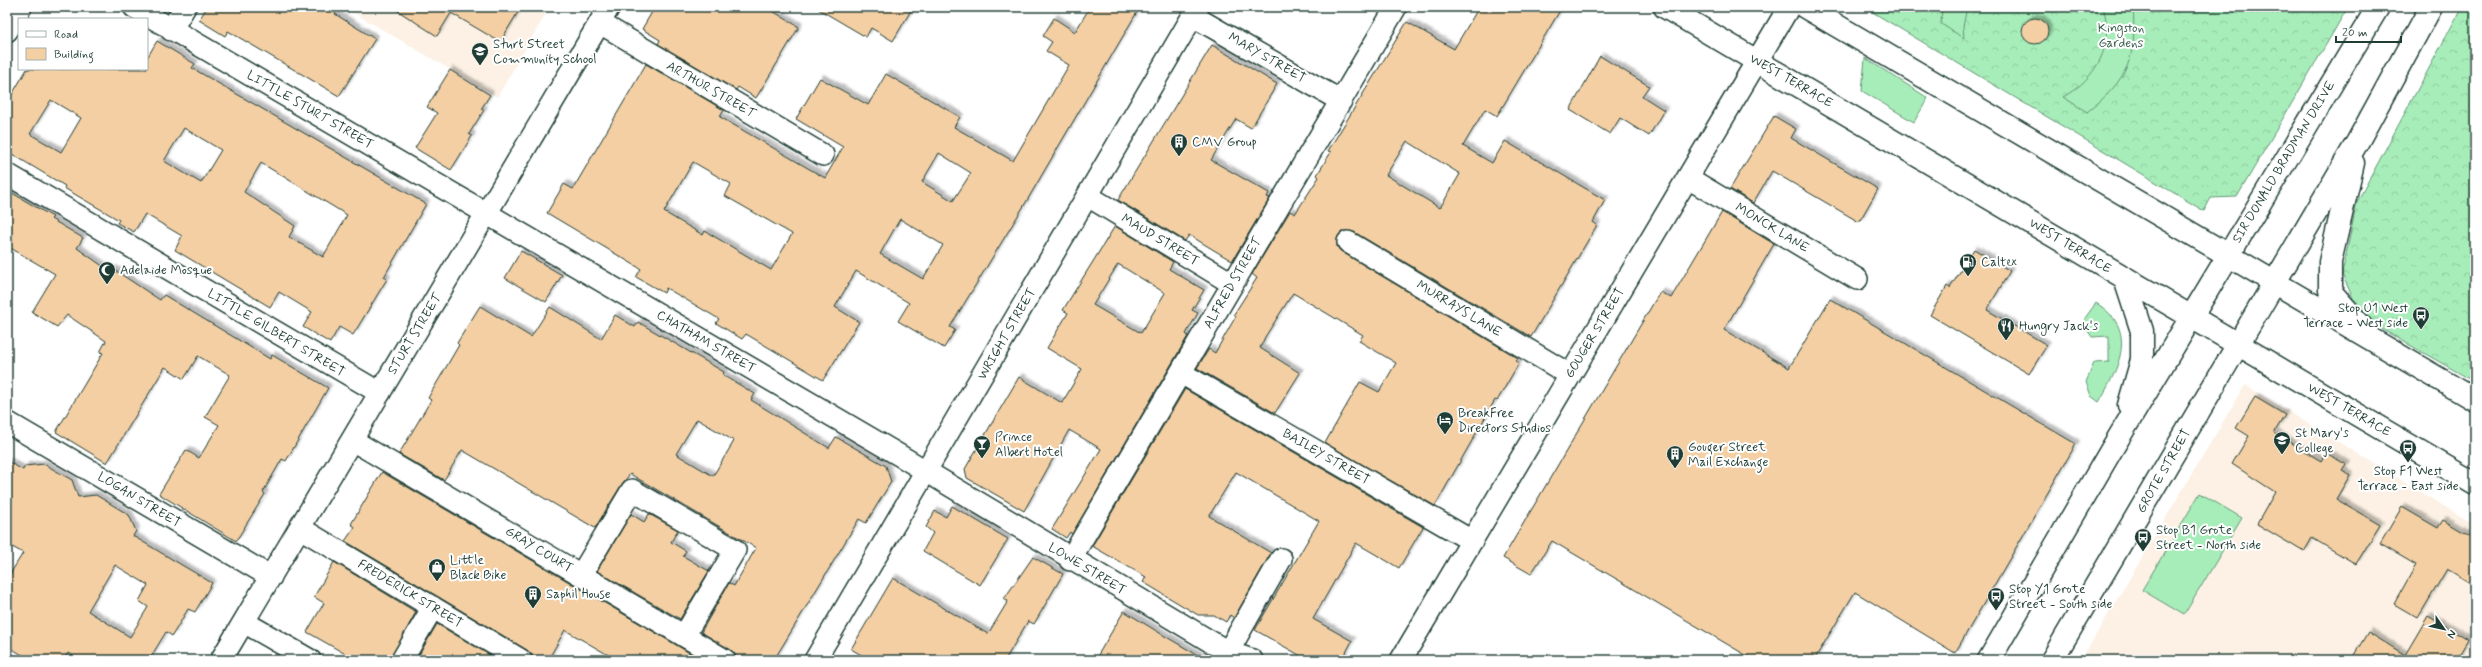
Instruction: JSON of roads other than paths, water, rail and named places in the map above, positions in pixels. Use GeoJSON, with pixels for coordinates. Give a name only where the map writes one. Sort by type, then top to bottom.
{"type":"FeatureCollection","features":[{"type":"Feature","properties":{"kind":"main road","name":"WEST TERRACE"},"geometry":{"type":"LineString","coordinates":[[1665,7],[2475,484]]}},
{"type":"Feature","properties":{"kind":"main road"},"geometry":{"type":"LineString","coordinates":[[1805,7],[2475,400]]}},
{"type":"Feature","properties":{"kind":"main road","name":"SIR DONALD BRADMAN DRIVE"},"geometry":{"type":"LineString","coordinates":[[2191,317],[2378,7]]}},
{"type":"Feature","properties":{"kind":"main road"},"geometry":{"type":"LineString","coordinates":[[2275,282],[2358,140],[2430,7]]}},
{"type":"Feature","properties":{"kind":"main road"},"geometry":{"type":"LineString","coordinates":[[2358,140],[2330,262],[2330,291],[2374,340]]}},
{"type":"Feature","properties":{"kind":"main road"},"geometry":{"type":"LineString","coordinates":[[2120,435],[2142,360],[2142,331],[2125,279]]}},
{"type":"Feature","properties":{"kind":"main road","name":"GROTE STREET"},"geometry":{"type":"LineString","coordinates":[[2052,660],[2275,282]]}},
{"type":"Feature","properties":{"kind":"main road"},"geometry":{"type":"LineString","coordinates":[[1989,660],[2120,435],[2191,317]]}},
{"type":"Feature","properties":{"kind":"street"},"geometry":{"type":"LineString","coordinates":[[7,31],[21,7]]}},
{"type":"Feature","properties":{"kind":"street","name":"LITTLE STURT STREET"},"geometry":{"type":"LineString","coordinates":[[134,7],[171,30],[487,213]]}},
{"type":"Feature","properties":{"kind":"street"},"geometry":{"type":"LineString","coordinates":[[171,30],[185,7]]}},
{"type":"Feature","properties":{"kind":"street","name":"ALFRED STREET"},"geometry":{"type":"LineString","coordinates":[[1070,560],[1396,7]]}},
{"type":"Feature","properties":{"kind":"street","name":"GOUGER STREET"},"geometry":{"type":"LineString","coordinates":[[1401,660],[1789,7]]}},
{"type":"Feature","properties":{"kind":"street","name":"MARY STREET"},"geometry":{"type":"LineString","coordinates":[[1196,11],[1341,100]]}},
{"type":"Feature","properties":{"kind":"street","name":"WRIGHT STREET"},"geometry":{"type":"LineString","coordinates":[[819,658],[926,471],[1196,11]]}},
{"type":"Feature","properties":{"kind":"street","name":"ARTHUR STREET"},"geometry":{"type":"LineString","coordinates":[[604,15],[823,155]]}},
{"type":"Feature","properties":{"kind":"street","name":"STURT STREET"},"geometry":{"type":"LineString","coordinates":[[221,660],[604,15]]}},
{"type":"Feature","properties":{"kind":"street","name":"LITTLE GILBERT STREET"},"geometry":{"type":"LineString","coordinates":[[7,174],[380,393]]}},
{"type":"Feature","properties":{"kind":"street","name":"MONCK LANE"},"geometry":{"type":"LineString","coordinates":[[1688,178],[1857,279]]}},
{"type":"Feature","properties":{"kind":"street","name":"MAUD STREET"},"geometry":{"type":"LineString","coordinates":[[1088,196],[1233,284]]}},
{"type":"Feature","properties":{"kind":"street","name":"CHATHAM STREET"},"geometry":{"type":"LineString","coordinates":[[487,213],[926,471]]}},
{"type":"Feature","properties":{"kind":"street","name":"MURRAYS LANE"},"geometry":{"type":"LineString","coordinates":[[1348,242],[1570,375]]}},
{"type":"Feature","properties":{"kind":"street","name":"BAILEY STREET"},"geometry":{"type":"LineString","coordinates":[[1181,373],[1472,541]]}},
{"type":"Feature","properties":{"kind":"street","name":"LOGAN STREET"},"geometry":{"type":"LineString","coordinates":[[7,422],[271,577]]}},
{"type":"Feature","properties":{"kind":"street","name":"GRAY COURT"},"geometry":{"type":"LineString","coordinates":[[352,440],[725,660]]}},
{"type":"Feature","properties":{"kind":"street","name":"LOWE STREET"},"geometry":{"type":"LineString","coordinates":[[926,471],[1070,560],[1228,652],[1252,660]]}},
{"type":"Feature","properties":{"kind":"street"},"geometry":{"type":"LineString","coordinates":[[581,575],[632,490],[735,550],[684,636]]}},
{"type":"Feature","properties":{"kind":"street","name":"FREDERICK STREET"},"geometry":{"type":"LineString","coordinates":[[300,528],[520,660]]}},
{"type":"Feature","properties":{"kind":"street"},"geometry":{"type":"LineString","coordinates":[[1228,652],[1281,559]]}},
{"type":"Feature","properties":{"kind":"street"},"geometry":{"type":"LineString","coordinates":[[402,660],[433,607]]}},
{"type":"Feature","properties":{"kind":"street"},"geometry":{"type":"LineString","coordinates":[[244,622],[310,660]]}},
{"type":"Feature","properties":{"kind":"place","name":"Sturt Street Community School"},"geometry":{"type":"Point","coordinates":[480,66]}},
{"type":"Feature","properties":{"kind":"place","name":"CMV Group"},"geometry":{"type":"Point","coordinates":[1179,157]}},
{"type":"Feature","properties":{"kind":"place","name":"Caltex"},"geometry":{"type":"Point","coordinates":[1968,277]}},
{"type":"Feature","properties":{"kind":"place","name":"Adelaide Mosque"},"geometry":{"type":"Point","coordinates":[107,285]}},
{"type":"Feature","properties":{"kind":"place","name":"Stop U1 West Terrace - West side"},"geometry":{"type":"Point","coordinates":[2421,330]}},
{"type":"Feature","properties":{"kind":"place","name":"Hungry Jack's"},"geometry":{"type":"Point","coordinates":[2006,341]}},
{"type":"Feature","properties":{"kind":"place","name":"BreakFree Directors Studios"},"geometry":{"type":"Point","coordinates":[1445,435]}},
{"type":"Feature","properties":{"kind":"place","name":"St Mary's College"},"geometry":{"type":"Point","coordinates":[2282,455]}},
{"type":"Feature","properties":{"kind":"place","name":"Prince Albert Hotel"},"geometry":{"type":"Point","coordinates":[982,459]}},
{"type":"Feature","properties":{"kind":"place","name":"Stop F1 West Terrace - East side"},"geometry":{"type":"Point","coordinates":[2408,463]}},
{"type":"Feature","properties":{"kind":"place","name":"Gouger Street Mail Exchange"},"geometry":{"type":"Point","coordinates":[1675,469]}},
{"type":"Feature","properties":{"kind":"place","name":"Stop B1 Grote Street - North side"},"geometry":{"type":"Point","coordinates":[2143,552]}},
{"type":"Feature","properties":{"kind":"place","name":"Little Black Bike"},"geometry":{"type":"Point","coordinates":[437,582]}},
{"type":"Feature","properties":{"kind":"place","name":"Saphil House"},"geometry":{"type":"Point","coordinates":[533,609]}},
{"type":"Feature","properties":{"kind":"place","name":"Stop Y1 Grote Street - South side"},"geometry":{"type":"Point","coordinates":[1996,611]}},
{"type":"Feature","properties":{"kind":"park label","name":"Kingston Gardens"},"geometry":{"type":"Point","coordinates":[2121,36]}}]}
